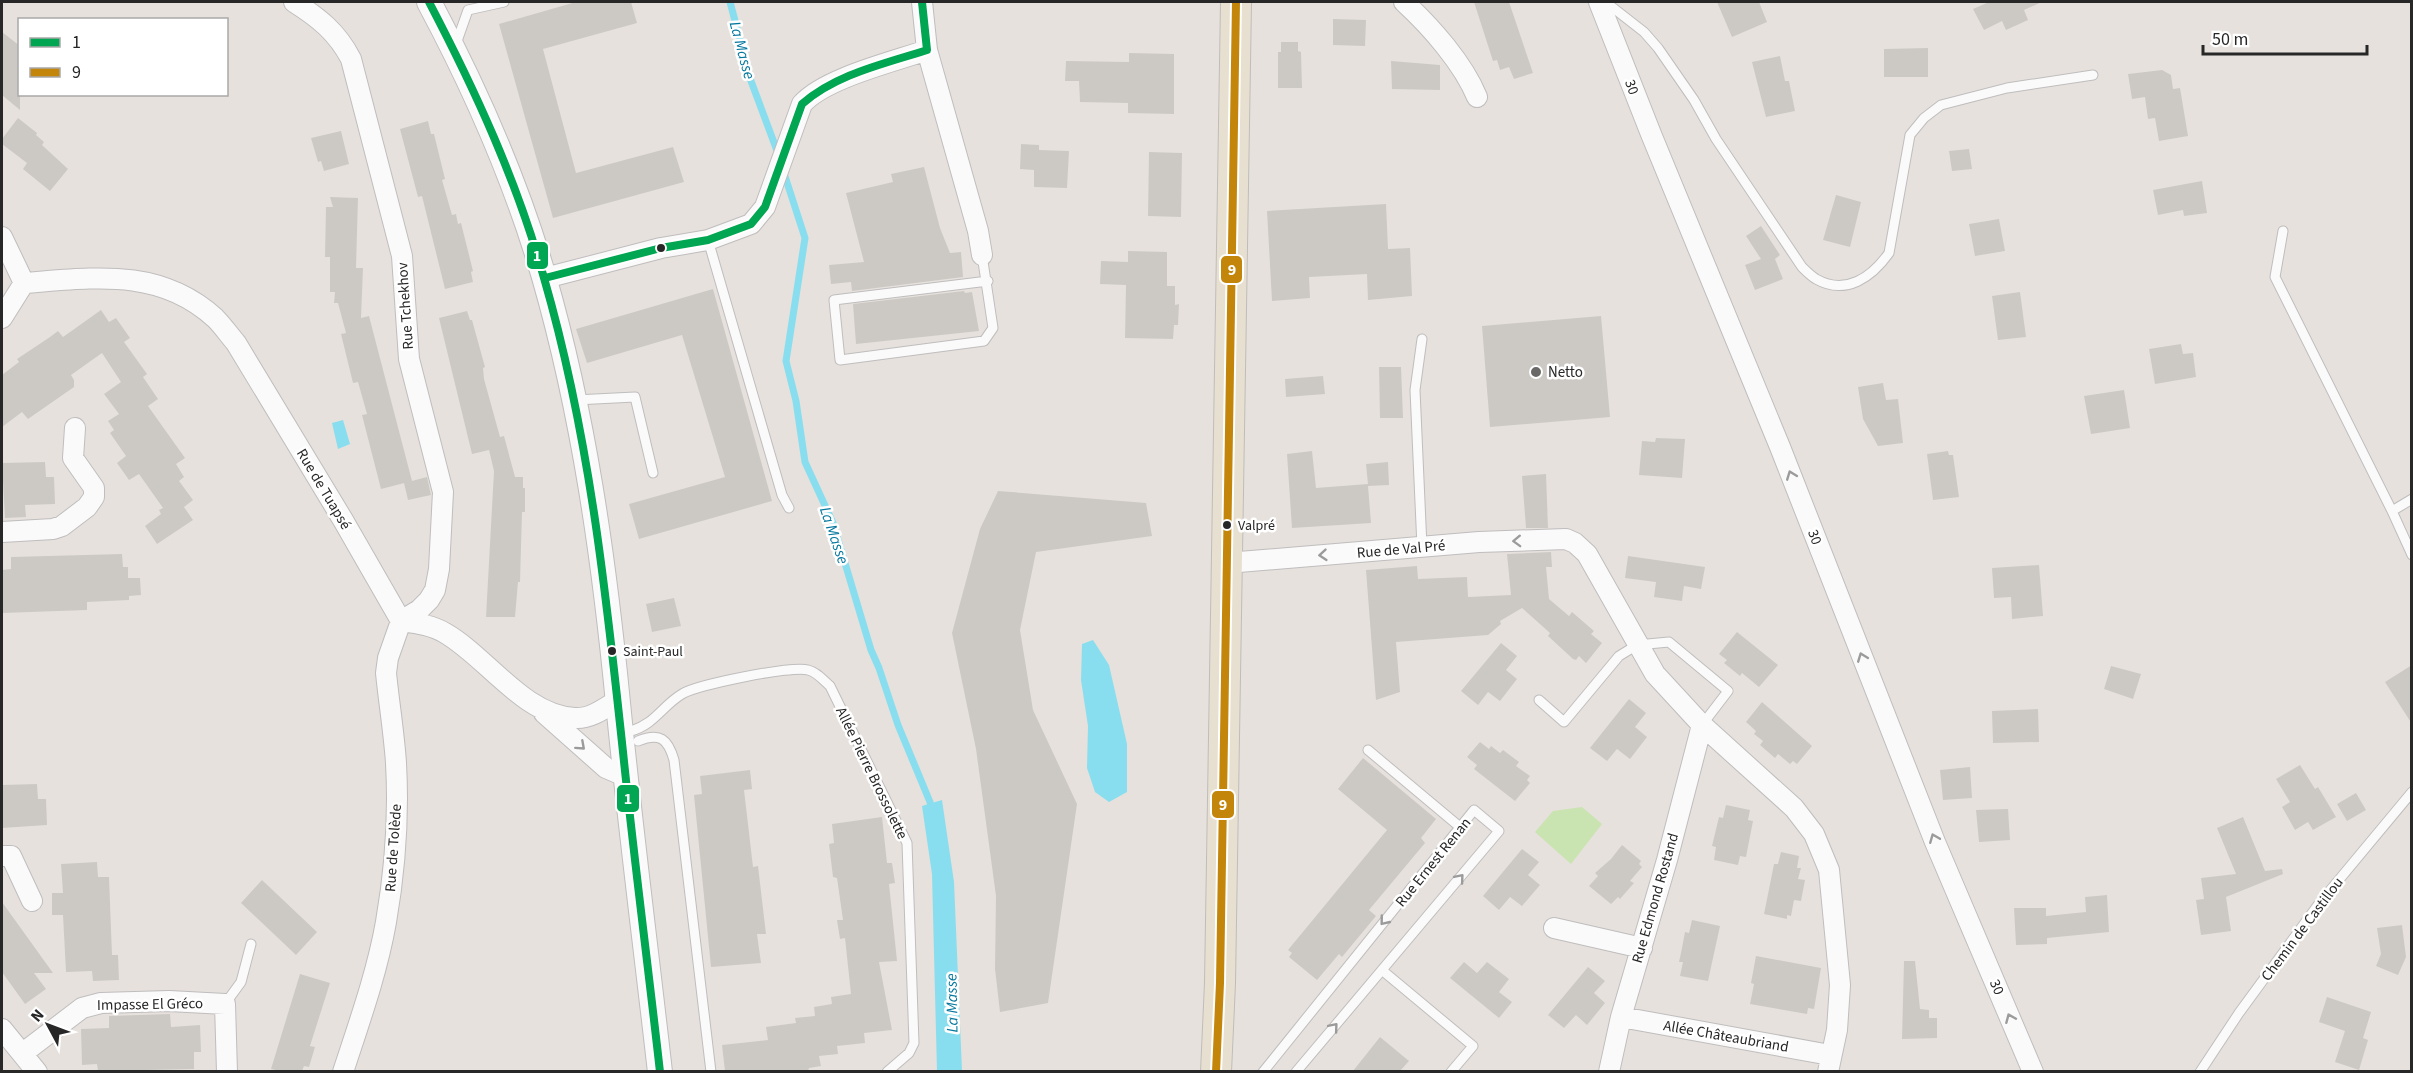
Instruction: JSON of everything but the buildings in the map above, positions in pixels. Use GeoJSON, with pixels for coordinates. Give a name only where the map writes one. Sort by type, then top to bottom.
{"type":"FeatureCollection","features":[{"type":"Feature","properties":{"kind":"main road"},"geometry":{"type":"LineString","coordinates":[[1216,1071],[1220,971],[1236,2]]}},
{"type":"Feature","properties":{"kind":"street","name":"Rue Tchekhov"},"geometry":{"type":"LineString","coordinates":[[294,2],[316,17],[341,40],[351,59],[402,256],[409,359],[443,492],[439,568],[435,590],[429,600],[401,621]]}},
{"type":"Feature","properties":{"kind":"street"},"geometry":{"type":"LineString","coordinates":[[429,2],[472,86],[509,173],[545,278],[575,400],[593,498],[660,1071]]}},
{"type":"Feature","properties":{"kind":"street"},"geometry":{"type":"LineString","coordinates":[[922,2],[927,50],[978,231],[982,255]]}},
{"type":"Feature","properties":{"kind":"street"},"geometry":{"type":"LineString","coordinates":[[1404,2],[1419,15],[1468,76],[1477,97]]}},
{"type":"Feature","properties":{"kind":"street","name":"30"},"geometry":{"type":"LineString","coordinates":[[1607,5],[1655,145],[1780,447],[1935,842],[2033,1071]]}},
{"type":"Feature","properties":{"kind":"street"},"geometry":{"type":"LineString","coordinates":[[545,278],[661,248],[708,240],[751,224],[765,207],[801,104],[810,94],[927,50]]}},
{"type":"Feature","properties":{"kind":"street"},"geometry":{"type":"LineString","coordinates":[[2,237],[24,283],[2,318]]}},
{"type":"Feature","properties":{"kind":"street","name":"Rue de Tuapsé"},"geometry":{"type":"LineString","coordinates":[[24,283],[95,278],[142,280],[191,300],[215,319],[236,343],[343,519],[401,621]]}},
{"type":"Feature","properties":{"kind":"street"},"geometry":{"type":"LineString","coordinates":[[2,532],[53,529],[62,526],[87,507],[94,496],[94,488],[73,458],[75,428]]}},
{"type":"Feature","properties":{"kind":"street","name":"Rue de Val Pré"},"geometry":{"type":"LineString","coordinates":[[1227,563],[1479,542],[1566,539],[1575,543],[1587,554],[1637,645]]}},
{"type":"Feature","properties":{"kind":"street"},"geometry":{"type":"LineString","coordinates":[[401,621],[426,625],[445,632],[540,709],[606,768],[627,777]]}},
{"type":"Feature","properties":{"kind":"street","name":"Rue de Tolède"},"geometry":{"type":"LineString","coordinates":[[343,1071],[375,969],[386,925],[393,878],[396,764],[386,672],[388,658],[401,621]]}},
{"type":"Feature","properties":{"kind":"street"},"geometry":{"type":"LineString","coordinates":[[1637,645],[1655,674],[1702,725],[1794,808],[1814,834],[1823,852],[1829,870],[1839,985],[1837,1030],[1829,1063]]}},
{"type":"Feature","properties":{"kind":"street"},"geometry":{"type":"LineString","coordinates":[[540,709],[576,718],[595,714],[618,700]]}},
{"type":"Feature","properties":{"kind":"street","name":"Rue Edmond Rostand"},"geometry":{"type":"LineString","coordinates":[[1609,1071],[1621,1017],[1702,725]]}},
{"type":"Feature","properties":{"kind":"street"},"geometry":{"type":"LineString","coordinates":[[2,856],[11,856],[32,901]]}},
{"type":"Feature","properties":{"kind":"street"},"geometry":{"type":"LineString","coordinates":[[1554,928],[1642,948]]}},
{"type":"Feature","properties":{"kind":"street","name":"Impasse El Gréco"},"geometry":{"type":"LineString","coordinates":[[23,1053],[82,1008],[101,1003],[169,1001],[225,1004],[227,1071]]}},
{"type":"Feature","properties":{"kind":"street","name":"Allée Châteaubriand"},"geometry":{"type":"LineString","coordinates":[[1621,1017],[1829,1063]]}},
{"type":"Feature","properties":{"kind":"street"},"geometry":{"type":"LineString","coordinates":[[2,1029],[37,1071]]}},
{"type":"Feature","properties":{"kind":"lane"},"geometry":{"type":"LineString","coordinates":[[454,50],[466,6],[504,2]]}},
{"type":"Feature","properties":{"kind":"lane"},"geometry":{"type":"LineString","coordinates":[[1607,5],[1644,32],[1658,48],[1694,100],[1716,140],[1802,267],[1816,280],[1837,285],[1856,284],[1878,269],[1889,253],[1910,135],[1924,118],[1941,105],[2007,88],[2093,75]]}},
{"type":"Feature","properties":{"kind":"lane"},"geometry":{"type":"LineString","coordinates":[[2283,231],[2275,277],[2412,555]]}},
{"type":"Feature","properties":{"kind":"lane"},"geometry":{"type":"LineString","coordinates":[[708,240],[782,495],[789,507]]}},
{"type":"Feature","properties":{"kind":"lane"},"geometry":{"type":"LineString","coordinates":[[982,255],[988,281],[993,328],[984,341],[840,360],[834,300],[988,281]]}},
{"type":"Feature","properties":{"kind":"lane"},"geometry":{"type":"LineString","coordinates":[[1422,339],[1415,390],[1422,547]]}},
{"type":"Feature","properties":{"kind":"lane"},"geometry":{"type":"LineString","coordinates":[[575,400],[635,397],[653,472]]}},
{"type":"Feature","properties":{"kind":"lane"},"geometry":{"type":"LineString","coordinates":[[2392,511],[2412,499]]}},
{"type":"Feature","properties":{"kind":"lane"},"geometry":{"type":"LineString","coordinates":[[1539,700],[1564,722],[1619,656],[1637,645],[1670,642],[1728,691],[1702,725]]}},
{"type":"Feature","properties":{"kind":"lane","name":"Allée Pierre Brossolette"},"geometry":{"type":"LineString","coordinates":[[631,731],[644,727],[689,690],[790,668],[807,669],[819,675],[830,686],[907,843],[914,1043],[903,1059],[887,1071]]}},
{"type":"Feature","properties":{"kind":"lane"},"geometry":{"type":"LineString","coordinates":[[638,741],[657,737],[663,740],[670,747],[674,760],[711,1071]]}},
{"type":"Feature","properties":{"kind":"lane"},"geometry":{"type":"LineString","coordinates":[[1368,750],[1460,827]]}},
{"type":"Feature","properties":{"kind":"lane","name":"Chemin de Castillou"},"geometry":{"type":"LineString","coordinates":[[2200,1071],[2239,1013],[2318,905],[2412,792]]}},
{"type":"Feature","properties":{"kind":"lane","name":"Rue Ernest Renan"},"geometry":{"type":"LineString","coordinates":[[1263,1071],[1474,810],[1499,831],[1296,1071]]}},
{"type":"Feature","properties":{"kind":"lane"},"geometry":{"type":"LineString","coordinates":[[225,1004],[241,982],[251,944]]}},
{"type":"Feature","properties":{"kind":"lane"},"geometry":{"type":"LineString","coordinates":[[1383,970],[1473,1046],[1451,1071]]}},
{"type":"Feature","properties":{"kind":"green space"},"geometry":{"type":"Polygon","coordinates":[[[1582,807],[1602,824],[1571,864],[1535,832],[1553,811],[1582,807]]]}},
{"type":"Feature","properties":{"kind":"water"},"geometry":{"type":"Polygon","coordinates":[[[343,420],[350,444],[338,449],[332,423],[343,420]]]}},
{"type":"Feature","properties":{"kind":"water"},"geometry":{"type":"Polygon","coordinates":[[[1093,640],[1109,665],[1127,744],[1127,792],[1109,802],[1095,792],[1087,768],[1088,726],[1081,680],[1082,644],[1093,640]]]}},
{"type":"Feature","properties":{"kind":"water"},"geometry":{"type":"Polygon","coordinates":[[[942,800],[954,882],[962,1071],[937,1071],[932,874],[922,806],[942,800]]]}},
{"type":"Feature","properties":{"kind":"waterway","name":"La Masse"},"geometry":{"type":"LineString","coordinates":[[730,2],[751,81],[779,156]]}},
{"type":"Feature","properties":{"kind":"waterway","name":"La Masse"},"geometry":{"type":"LineString","coordinates":[[783,170],[805,238],[786,361],[796,401],[805,462],[833,523],[871,650],[898,725],[930,802],[932,813]]}},
{"type":"Feature","properties":{"kind":"transit line","name":"1"},"geometry":{"type":"LineString","coordinates":[[429,2],[494,137],[521,206],[560,336],[573,395],[594,513],[610,632],[660,1072]]}},
{"type":"Feature","properties":{"kind":"transit line","name":"1"},"geometry":{"type":"LineString","coordinates":[[545,278],[661,248],[708,240],[751,224],[765,207],[802,104],[845,77],[927,50],[922,2]]}},
{"type":"Feature","properties":{"kind":"transit line","name":"9"},"geometry":{"type":"LineString","coordinates":[[1216,1072],[1220,983],[1236,2]]}},
{"type":"Feature","properties":{"kind":"place","name":"Netto"},"geometry":{"type":"Point","coordinates":[1536,372]}},
{"type":"Feature","properties":{"kind":"place","name":"Valpré"},"geometry":{"type":"Point","coordinates":[1227,525]}},
{"type":"Feature","properties":{"kind":"place","name":"Saint-Paul"},"geometry":{"type":"Point","coordinates":[612,651]}}]}
